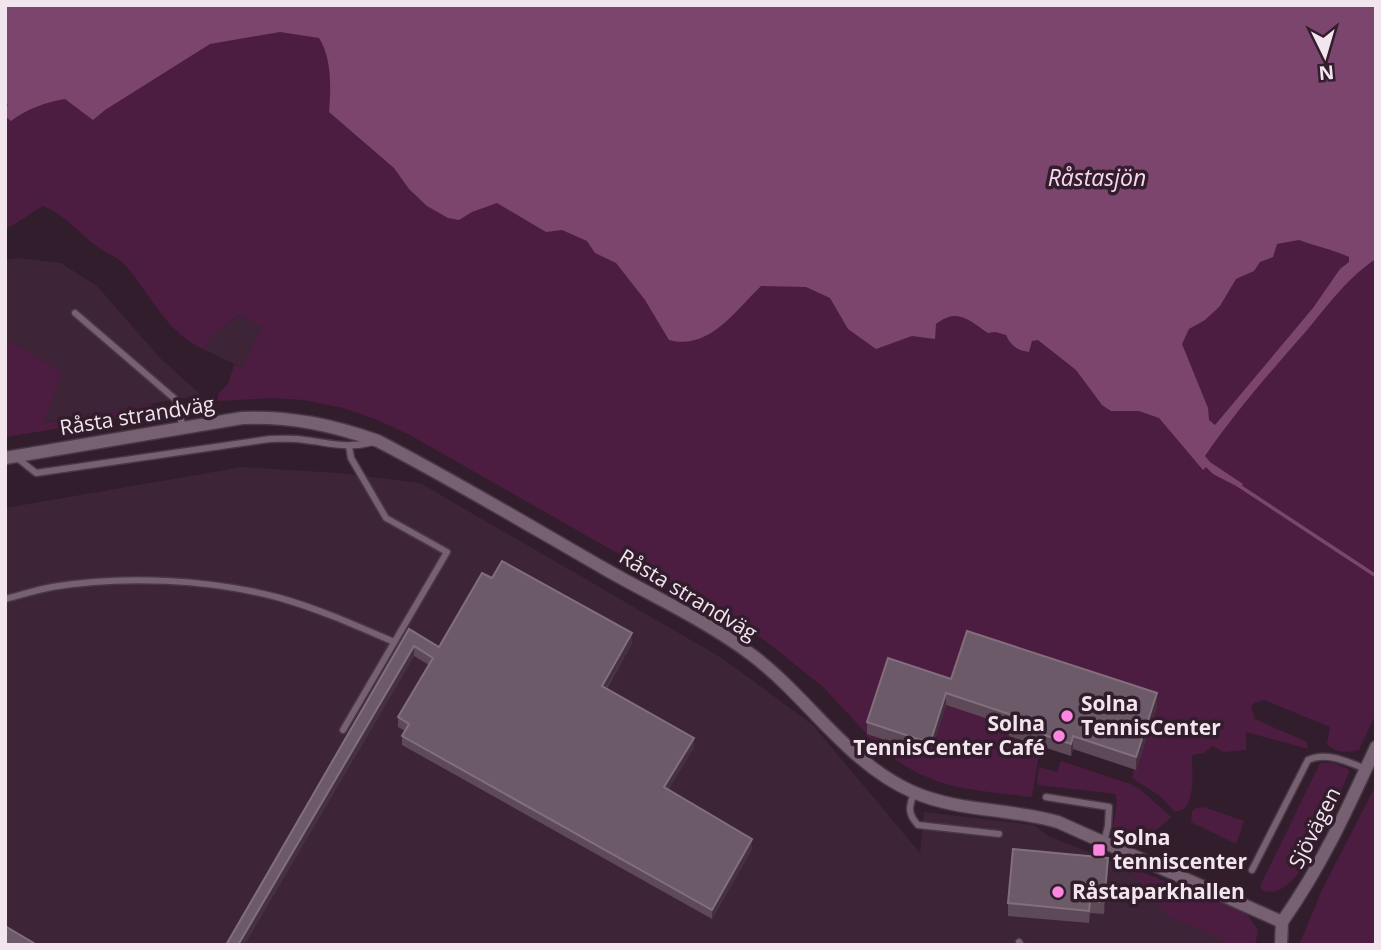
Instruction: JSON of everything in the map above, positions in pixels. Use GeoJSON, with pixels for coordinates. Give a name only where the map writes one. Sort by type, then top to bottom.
{"type":"FeatureCollection","features":[{"type":"Feature","properties":{"kind":"street","name":"Råsta strandväg"},"geometry":{"type":"LineString","coordinates":[[8,456],[242,418],[287,418],[328,425],[378,441],[735,643],[789,687],[861,759],[877,772],[914,792],[956,806],[1039,816],[1104,842],[1282,922]]}},
{"type":"Feature","properties":{"kind":"street","name":"Sjövägen"},"geometry":{"type":"LineString","coordinates":[[1282,922],[1311,881],[1345,817],[1376,747]]}},
{"type":"Feature","properties":{"kind":"street"},"geometry":{"type":"LineString","coordinates":[[1281,945],[1282,922]]}},
{"type":"Feature","properties":{"kind":"lane"},"geometry":{"type":"LineString","coordinates":[[75,313],[175,400],[183,427]]}},
{"type":"Feature","properties":{"kind":"lane"},"geometry":{"type":"LineString","coordinates":[[8,456],[36,473],[270,439],[305,440],[338,446],[378,441]]}},
{"type":"Feature","properties":{"kind":"lane"},"geometry":{"type":"LineString","coordinates":[[343,730],[447,552],[386,518],[351,458],[349,446]]}},
{"type":"Feature","properties":{"kind":"lane"},"geometry":{"type":"LineString","coordinates":[[5,599],[51,587],[122,580],[215,585],[279,598],[331,615],[394,642]]}},
{"type":"Feature","properties":{"kind":"lane"},"geometry":{"type":"LineString","coordinates":[[1252,870],[1308,760],[1316,756],[1330,757],[1366,769]]}},
{"type":"Feature","properties":{"kind":"lane"},"geometry":{"type":"LineString","coordinates":[[914,792],[908,807],[911,817],[918,825],[999,834]]}},
{"type":"Feature","properties":{"kind":"lane"},"geometry":{"type":"LineString","coordinates":[[1046,797],[1110,807],[1104,842]]}},
{"type":"Feature","properties":{"kind":"shaded area"},"geometry":{"type":"Polygon","coordinates":[[[5,5],[1376,5],[1376,714],[1359,750],[1337,751],[1327,744],[1330,727],[1264,700],[1254,703],[1251,706],[1255,719],[1307,742],[1308,749],[1246,732],[1246,750],[1224,752],[1212,746],[1204,753],[1192,755],[1190,799],[1187,806],[1174,811],[1160,796],[1132,778],[1136,769],[951,692],[888,671],[930,755],[946,705],[1012,727],[1031,743],[1030,750],[1039,754],[1032,797],[943,783],[906,767],[887,753],[866,736],[823,687],[767,642],[726,615],[408,434],[343,408],[303,400],[273,398],[218,401],[218,394],[228,384],[234,365],[242,368],[262,327],[239,315],[210,338],[205,350],[192,343],[170,324],[122,262],[98,247],[58,214],[43,206],[5,228],[5,5]]]}},
{"type":"Feature","properties":{"kind":"shaded area"},"geometry":{"type":"Polygon","coordinates":[[[17,258],[61,263],[97,286],[160,358],[201,395],[42,423],[61,372],[5,338],[5,260],[17,258]]]}},
{"type":"Feature","properties":{"kind":"shaded area"},"geometry":{"type":"Polygon","coordinates":[[[239,315],[263,327],[242,368],[205,350],[210,338],[239,315]]]}},
{"type":"Feature","properties":{"kind":"shaded area"},"geometry":{"type":"Polygon","coordinates":[[[5,338],[62,372],[43,423],[151,404],[155,413],[5,437],[5,338]]]}},
{"type":"Feature","properties":{"kind":"shaded area"},"geometry":{"type":"Polygon","coordinates":[[[242,467],[339,473],[420,483],[722,658],[813,725],[920,853],[924,812],[1034,825],[1050,837],[1246,913],[1258,930],[1255,945],[5,945],[5,508],[242,467]]]}},
{"type":"Feature","properties":{"kind":"shaded area"},"geometry":{"type":"Polygon","coordinates":[[[1061,761],[1130,784],[1141,790],[1171,817],[1144,841],[1113,827],[1117,801],[1115,794],[1038,785],[1039,767],[1057,772],[1061,761]]]}},
{"type":"Feature","properties":{"kind":"shaded area"},"geometry":{"type":"Polygon","coordinates":[[[1320,763],[1333,763],[1348,769],[1349,772],[1329,819],[1311,855],[1290,882],[1277,891],[1263,891],[1260,886],[1320,763]]]}},
{"type":"Feature","properties":{"kind":"shaded area"},"geometry":{"type":"Polygon","coordinates":[[[1376,785],[1376,945],[1299,945],[1322,890],[1376,785]]]}},
{"type":"Feature","properties":{"kind":"shaded area"},"geometry":{"type":"Polygon","coordinates":[[[1204,807],[1244,821],[1236,844],[1191,822],[1192,811],[1204,807]]]}},
{"type":"Feature","properties":{"kind":"shaded area"},"geometry":{"type":"Polygon","coordinates":[[[1126,866],[1246,913],[1258,930],[1255,945],[1222,945],[1222,939],[1168,916],[1126,866]]]}},
{"type":"Feature","properties":{"kind":"water","name":"Råstasjön"},"geometry":{"type":"Polygon","coordinates":[[[5,5],[1376,5],[1376,259],[1348,282],[1331,301],[1242,407],[1205,456],[1243,484],[1240,488],[1213,474],[1206,467],[1203,470],[1159,418],[1139,411],[1111,411],[1102,405],[1076,370],[1038,340],[1032,341],[1029,352],[1021,350],[1012,345],[1006,335],[988,333],[963,317],[950,316],[936,324],[935,339],[912,336],[876,349],[848,329],[830,298],[806,287],[761,286],[731,317],[709,334],[697,340],[669,340],[645,300],[616,263],[595,253],[587,241],[562,230],[546,232],[497,203],[459,220],[448,218],[427,206],[409,189],[394,168],[329,112],[328,64],[319,38],[280,32],[210,44],[93,120],[65,99],[37,107],[11,121],[5,116],[5,108],[8,105],[5,102],[5,5]],[[1299,240],[1277,244],[1273,257],[1260,262],[1254,271],[1236,279],[1220,306],[1205,320],[1189,329],[1182,344],[1208,408],[1209,420],[1215,425],[1313,308],[1340,269],[1349,262],[1349,257],[1299,240]]]}},
{"type":"Feature","properties":{"kind":"building"},"geometry":{"type":"Polygon","coordinates":[[[502,561],[632,633],[602,686],[694,738],[664,787],[752,839],[712,910],[402,736],[409,724],[398,717],[433,658],[414,646],[238,945],[226,945],[409,629],[439,647],[482,573],[492,578],[502,561]]]}},
{"type":"Feature","properties":{"kind":"building","name":"Solna TennisCenter"},"geometry":{"type":"Polygon","coordinates":[[[967,631],[1157,693],[1136,757],[1073,736],[1071,744],[1009,723],[1012,715],[946,693],[930,743],[867,722],[888,658],[951,679],[967,631]]]}},
{"type":"Feature","properties":{"kind":"building","name":"Råstaparkhallen"},"geometry":{"type":"Polygon","coordinates":[[[1013,849],[1108,858],[1104,902],[1090,901],[1089,911],[1008,903],[1013,849]]]}},
{"type":"Feature","properties":{"kind":"building"},"geometry":{"type":"Polygon","coordinates":[[[5,926],[37,945],[5,945],[5,926]]]}},
{"type":"Feature","properties":{"kind":"waterway"},"geometry":{"type":"LineString","coordinates":[[1238,485],[1376,576]]}},
{"type":"Feature","properties":{"kind":"place","name":"Solna TennisCenter"},"geometry":{"type":"Point","coordinates":[1067,716]}},
{"type":"Feature","properties":{"kind":"place","name":"Solna TennisCenter Café"},"geometry":{"type":"Point","coordinates":[1059,736]}},
{"type":"Feature","properties":{"kind":"place","name":"Solna tenniscenter"},"geometry":{"type":"Point","coordinates":[1099,850]}},
{"type":"Feature","properties":{"kind":"place","name":"Råstaparkhallen"},"geometry":{"type":"Point","coordinates":[1058,892]}}]}
